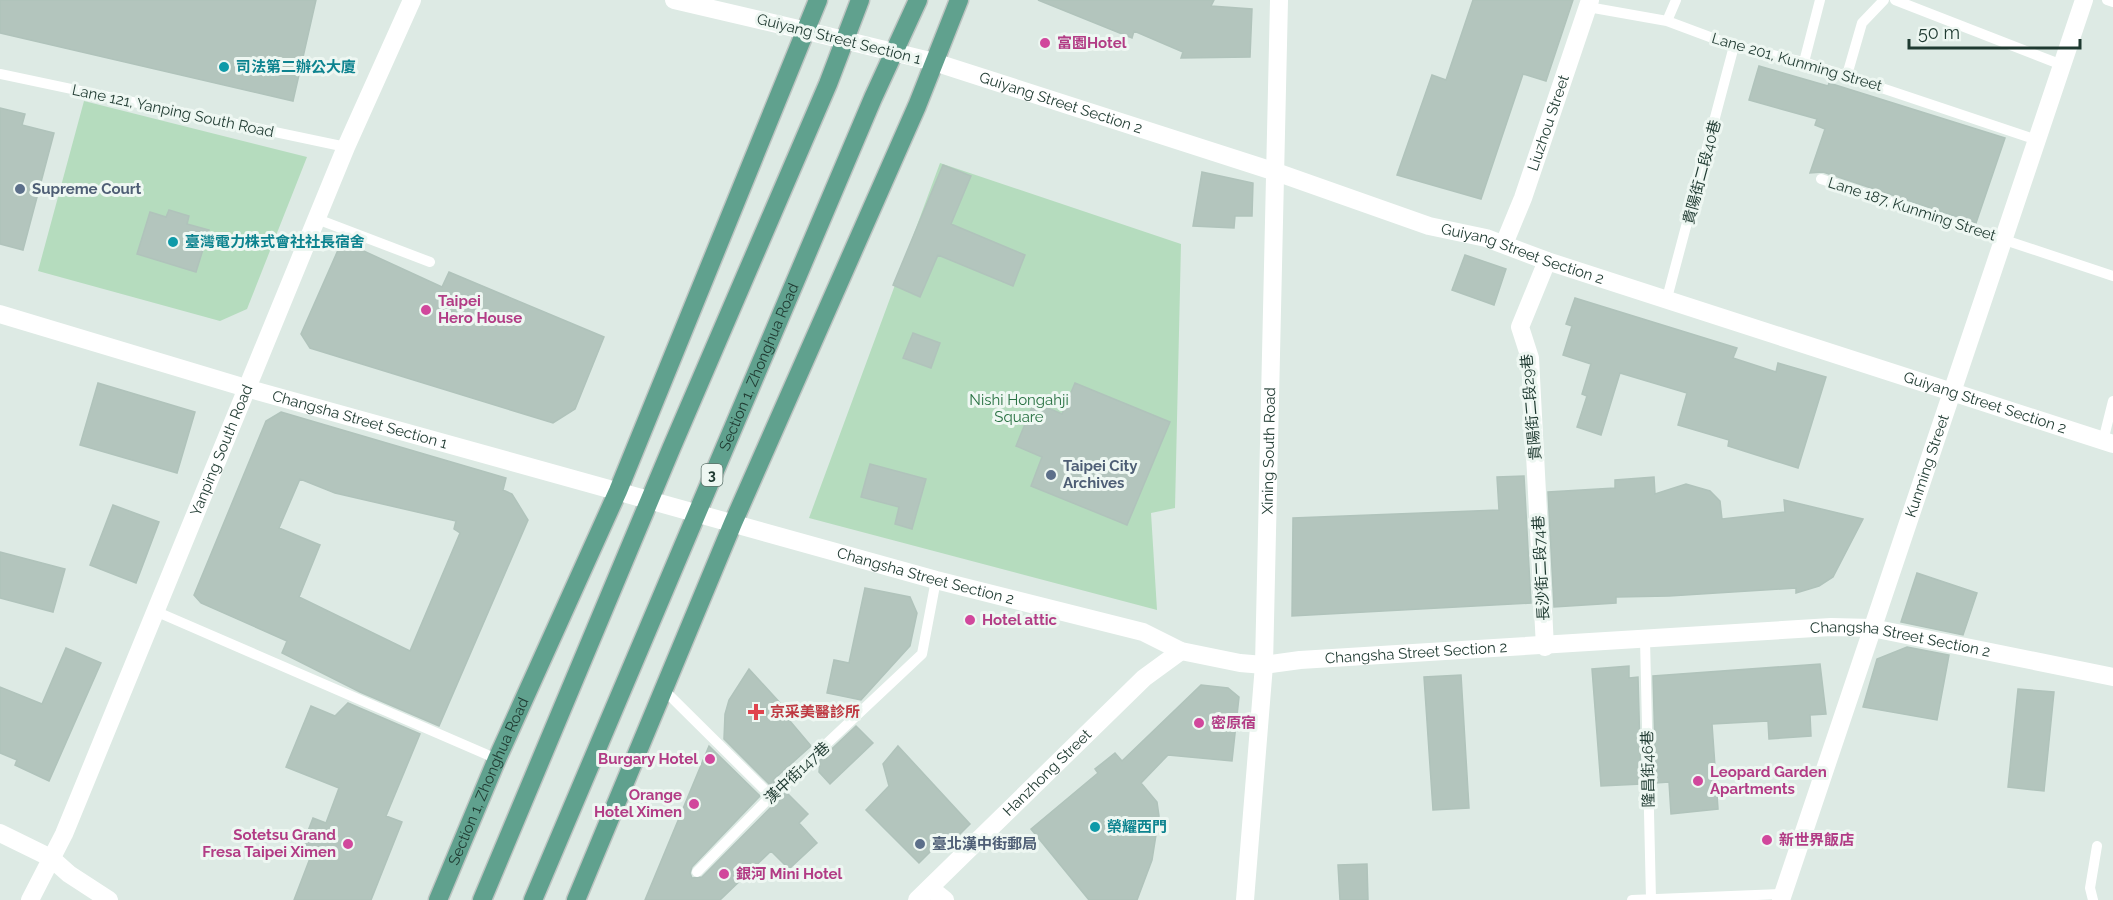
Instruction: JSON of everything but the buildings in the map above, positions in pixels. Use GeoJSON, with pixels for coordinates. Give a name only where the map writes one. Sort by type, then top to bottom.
{"type":"FeatureCollection","features":[{"type":"Feature","properties":{"kind":"main road","name":"Section 1, Zhonghua Road"},"geometry":{"type":"LineString","coordinates":[[438,900],[497,759],[618,491],[818,0]]}},
{"type":"Feature","properties":{"kind":"main road"},"geometry":{"type":"LineString","coordinates":[[482,900],[828,84],[860,0]]}},
{"type":"Feature","properties":{"kind":"main road","name":"Section 1, Zhonghua Road"},"geometry":{"type":"LineString","coordinates":[[533,900],[868,109],[918,0]]}},
{"type":"Feature","properties":{"kind":"main road"},"geometry":{"type":"LineString","coordinates":[[576,900],[733,523],[959,0]]}},
{"type":"Feature","properties":{"kind":"street","name":"Yanping South Road"},"geometry":{"type":"LineString","coordinates":[[30,900],[64,834],[346,147],[412,0]]}},
{"type":"Feature","properties":{"kind":"street","name":"Guiyang Street Section 1"},"geometry":{"type":"LineString","coordinates":[[674,0],[934,62]]}},
{"type":"Feature","properties":{"kind":"street","name":"Xining South Road"},"geometry":{"type":"LineString","coordinates":[[1245,900],[1264,665],[1263,620],[1279,0]]}},
{"type":"Feature","properties":{"kind":"street","name":"Kunming Street"},"geometry":{"type":"LineString","coordinates":[[1782,897],[2084,0]]}},
{"type":"Feature","properties":{"kind":"street","name":"Liuzhou Street"},"geometry":{"type":"LineString","coordinates":[[1504,244],[1523,198],[1589,4]]}},
{"type":"Feature","properties":{"kind":"street","name":"Guiyang Street Section 2"},"geometry":{"type":"LineString","coordinates":[[934,62],[1276,172],[1429,226],[1504,244],[1547,261],[2108,442]]}},
{"type":"Feature","properties":{"kind":"street","name":"貴陽街二段29巷"},"geometry":{"type":"LineString","coordinates":[[1538,489],[1530,358],[1520,327],[1547,261]]}},
{"type":"Feature","properties":{"kind":"street","name":"Changsha Street Section 1"},"geometry":{"type":"LineString","coordinates":[[0,314],[246,388],[696,513]]}},
{"type":"Feature","properties":{"kind":"street","name":"長沙街二段74巷"},"geometry":{"type":"LineString","coordinates":[[1538,489],[1545,646]]}},
{"type":"Feature","properties":{"kind":"street","name":"Changsha Street Section 2"},"geometry":{"type":"LineString","coordinates":[[696,513],[936,580],[1143,632],[1181,651],[1240,663],[1264,665],[1300,660],[1832,627],[1872,628],[2113,677]]}},
{"type":"Feature","properties":{"kind":"street","name":"Hanzhong Street"},"geometry":{"type":"LineString","coordinates":[[924,894],[1144,678],[1181,651]]}},
{"type":"Feature","properties":{"kind":"street"},"geometry":{"type":"LineString","coordinates":[[0,832],[51,858],[69,874],[109,900]]}},
{"type":"Feature","properties":{"kind":"street"},"geometry":{"type":"LineString","coordinates":[[924,894],[945,900]]}},
{"type":"Feature","properties":{"kind":"lane"},"geometry":{"type":"LineString","coordinates":[[1667,21],[1676,0]]}},
{"type":"Feature","properties":{"kind":"lane"},"geometry":{"type":"LineString","coordinates":[[1804,62],[1820,0]]}},
{"type":"Feature","properties":{"kind":"lane"},"geometry":{"type":"LineString","coordinates":[[1847,75],[1862,23],[1884,0]]}},
{"type":"Feature","properties":{"kind":"lane"},"geometry":{"type":"LineString","coordinates":[[1895,0],[2062,65]]}},
{"type":"Feature","properties":{"kind":"lane"},"geometry":{"type":"LineString","coordinates":[[2108,0],[2113,2]]}},
{"type":"Feature","properties":{"kind":"lane","name":"Lane 201, Kunming Street"},"geometry":{"type":"LineString","coordinates":[[1589,4],[1667,21],[1734,46],[1804,62],[1847,75],[2037,140]]}},
{"type":"Feature","properties":{"kind":"lane","name":"貴陽街二段40巷"},"geometry":{"type":"LineString","coordinates":[[1667,298],[1734,46]]}},
{"type":"Feature","properties":{"kind":"lane","name":"Lane 121, Yanping South Road"},"geometry":{"type":"LineString","coordinates":[[0,74],[346,147]]}},
{"type":"Feature","properties":{"kind":"lane","name":"Lane 187, Kunming Street"},"geometry":{"type":"LineString","coordinates":[[1821,179],[2113,276]]}},
{"type":"Feature","properties":{"kind":"lane"},"geometry":{"type":"LineString","coordinates":[[317,219],[430,262]]}},
{"type":"Feature","properties":{"kind":"lane"},"geometry":{"type":"LineString","coordinates":[[2108,442],[2113,401]]}},
{"type":"Feature","properties":{"kind":"lane","name":"漢中街147巷"},"geometry":{"type":"LineString","coordinates":[[697,872],[771,796],[922,654],[936,580]]}},
{"type":"Feature","properties":{"kind":"lane"},"geometry":{"type":"LineString","coordinates":[[155,611],[497,759]]}},
{"type":"Feature","properties":{"kind":"lane","name":"隆昌街46巷"},"geometry":{"type":"LineString","coordinates":[[1645,639],[1651,899]]}},
{"type":"Feature","properties":{"kind":"lane"},"geometry":{"type":"LineString","coordinates":[[664,690],[771,796]]}},
{"type":"Feature","properties":{"kind":"lane"},"geometry":{"type":"LineString","coordinates":[[2093,900],[2090,888],[2097,846]]}},
{"type":"Feature","properties":{"kind":"lane"},"geometry":{"type":"LineString","coordinates":[[1632,900],[1782,897]]}},
{"type":"Feature","properties":{"kind":"green space"},"geometry":{"type":"Polygon","coordinates":[[[84,101],[307,157],[247,309],[220,321],[38,271],[84,101]]]}},
{"type":"Feature","properties":{"kind":"green space","name":"Nishi Hongahji Square"},"geometry":{"type":"Polygon","coordinates":[[[940,163],[1181,244],[1175,508],[1151,513],[1157,610],[809,518],[940,163]]]}},
{"type":"Feature","properties":{"kind":"place","name":"富園Hotel"},"geometry":{"type":"Point","coordinates":[1045,43]}},
{"type":"Feature","properties":{"kind":"place","name":"司法第二辦公大廈"},"geometry":{"type":"Point","coordinates":[224,67]}},
{"type":"Feature","properties":{"kind":"place","name":"Supreme Court"},"geometry":{"type":"Point","coordinates":[20,189]}},
{"type":"Feature","properties":{"kind":"place","name":"臺灣電力株式會社社長宿舍"},"geometry":{"type":"Point","coordinates":[173,242]}},
{"type":"Feature","properties":{"kind":"place","name":"Taipei Hero House"},"geometry":{"type":"Point","coordinates":[426,310]}},
{"type":"Feature","properties":{"kind":"place","name":"Taipei City Archives"},"geometry":{"type":"Point","coordinates":[1051,475]}},
{"type":"Feature","properties":{"kind":"place","name":"Hotel attic"},"geometry":{"type":"Point","coordinates":[970,620]}},
{"type":"Feature","properties":{"kind":"place","name":"京采美醫診所"},"geometry":{"type":"Point","coordinates":[756,712]}},
{"type":"Feature","properties":{"kind":"place","name":"密原宿"},"geometry":{"type":"Point","coordinates":[1199,723]}},
{"type":"Feature","properties":{"kind":"place","name":"Burgary Hotel"},"geometry":{"type":"Point","coordinates":[710,759]}},
{"type":"Feature","properties":{"kind":"place","name":"Leopard Garden Apartments"},"geometry":{"type":"Point","coordinates":[1698,781]}},
{"type":"Feature","properties":{"kind":"place","name":"Orange Hotel Ximen"},"geometry":{"type":"Point","coordinates":[694,804]}},
{"type":"Feature","properties":{"kind":"place","name":"榮耀西門"},"geometry":{"type":"Point","coordinates":[1095,827]}},
{"type":"Feature","properties":{"kind":"place","name":"新世界飯店"},"geometry":{"type":"Point","coordinates":[1767,840]}},
{"type":"Feature","properties":{"kind":"place","name":"Sotetsu Grand Fresa Taipei Ximen"},"geometry":{"type":"Point","coordinates":[348,844]}},
{"type":"Feature","properties":{"kind":"place","name":"臺北漢中街郵局"},"geometry":{"type":"Point","coordinates":[920,844]}},
{"type":"Feature","properties":{"kind":"place","name":"銀河 Mini Hotel"},"geometry":{"type":"Point","coordinates":[724,874]}}]}
